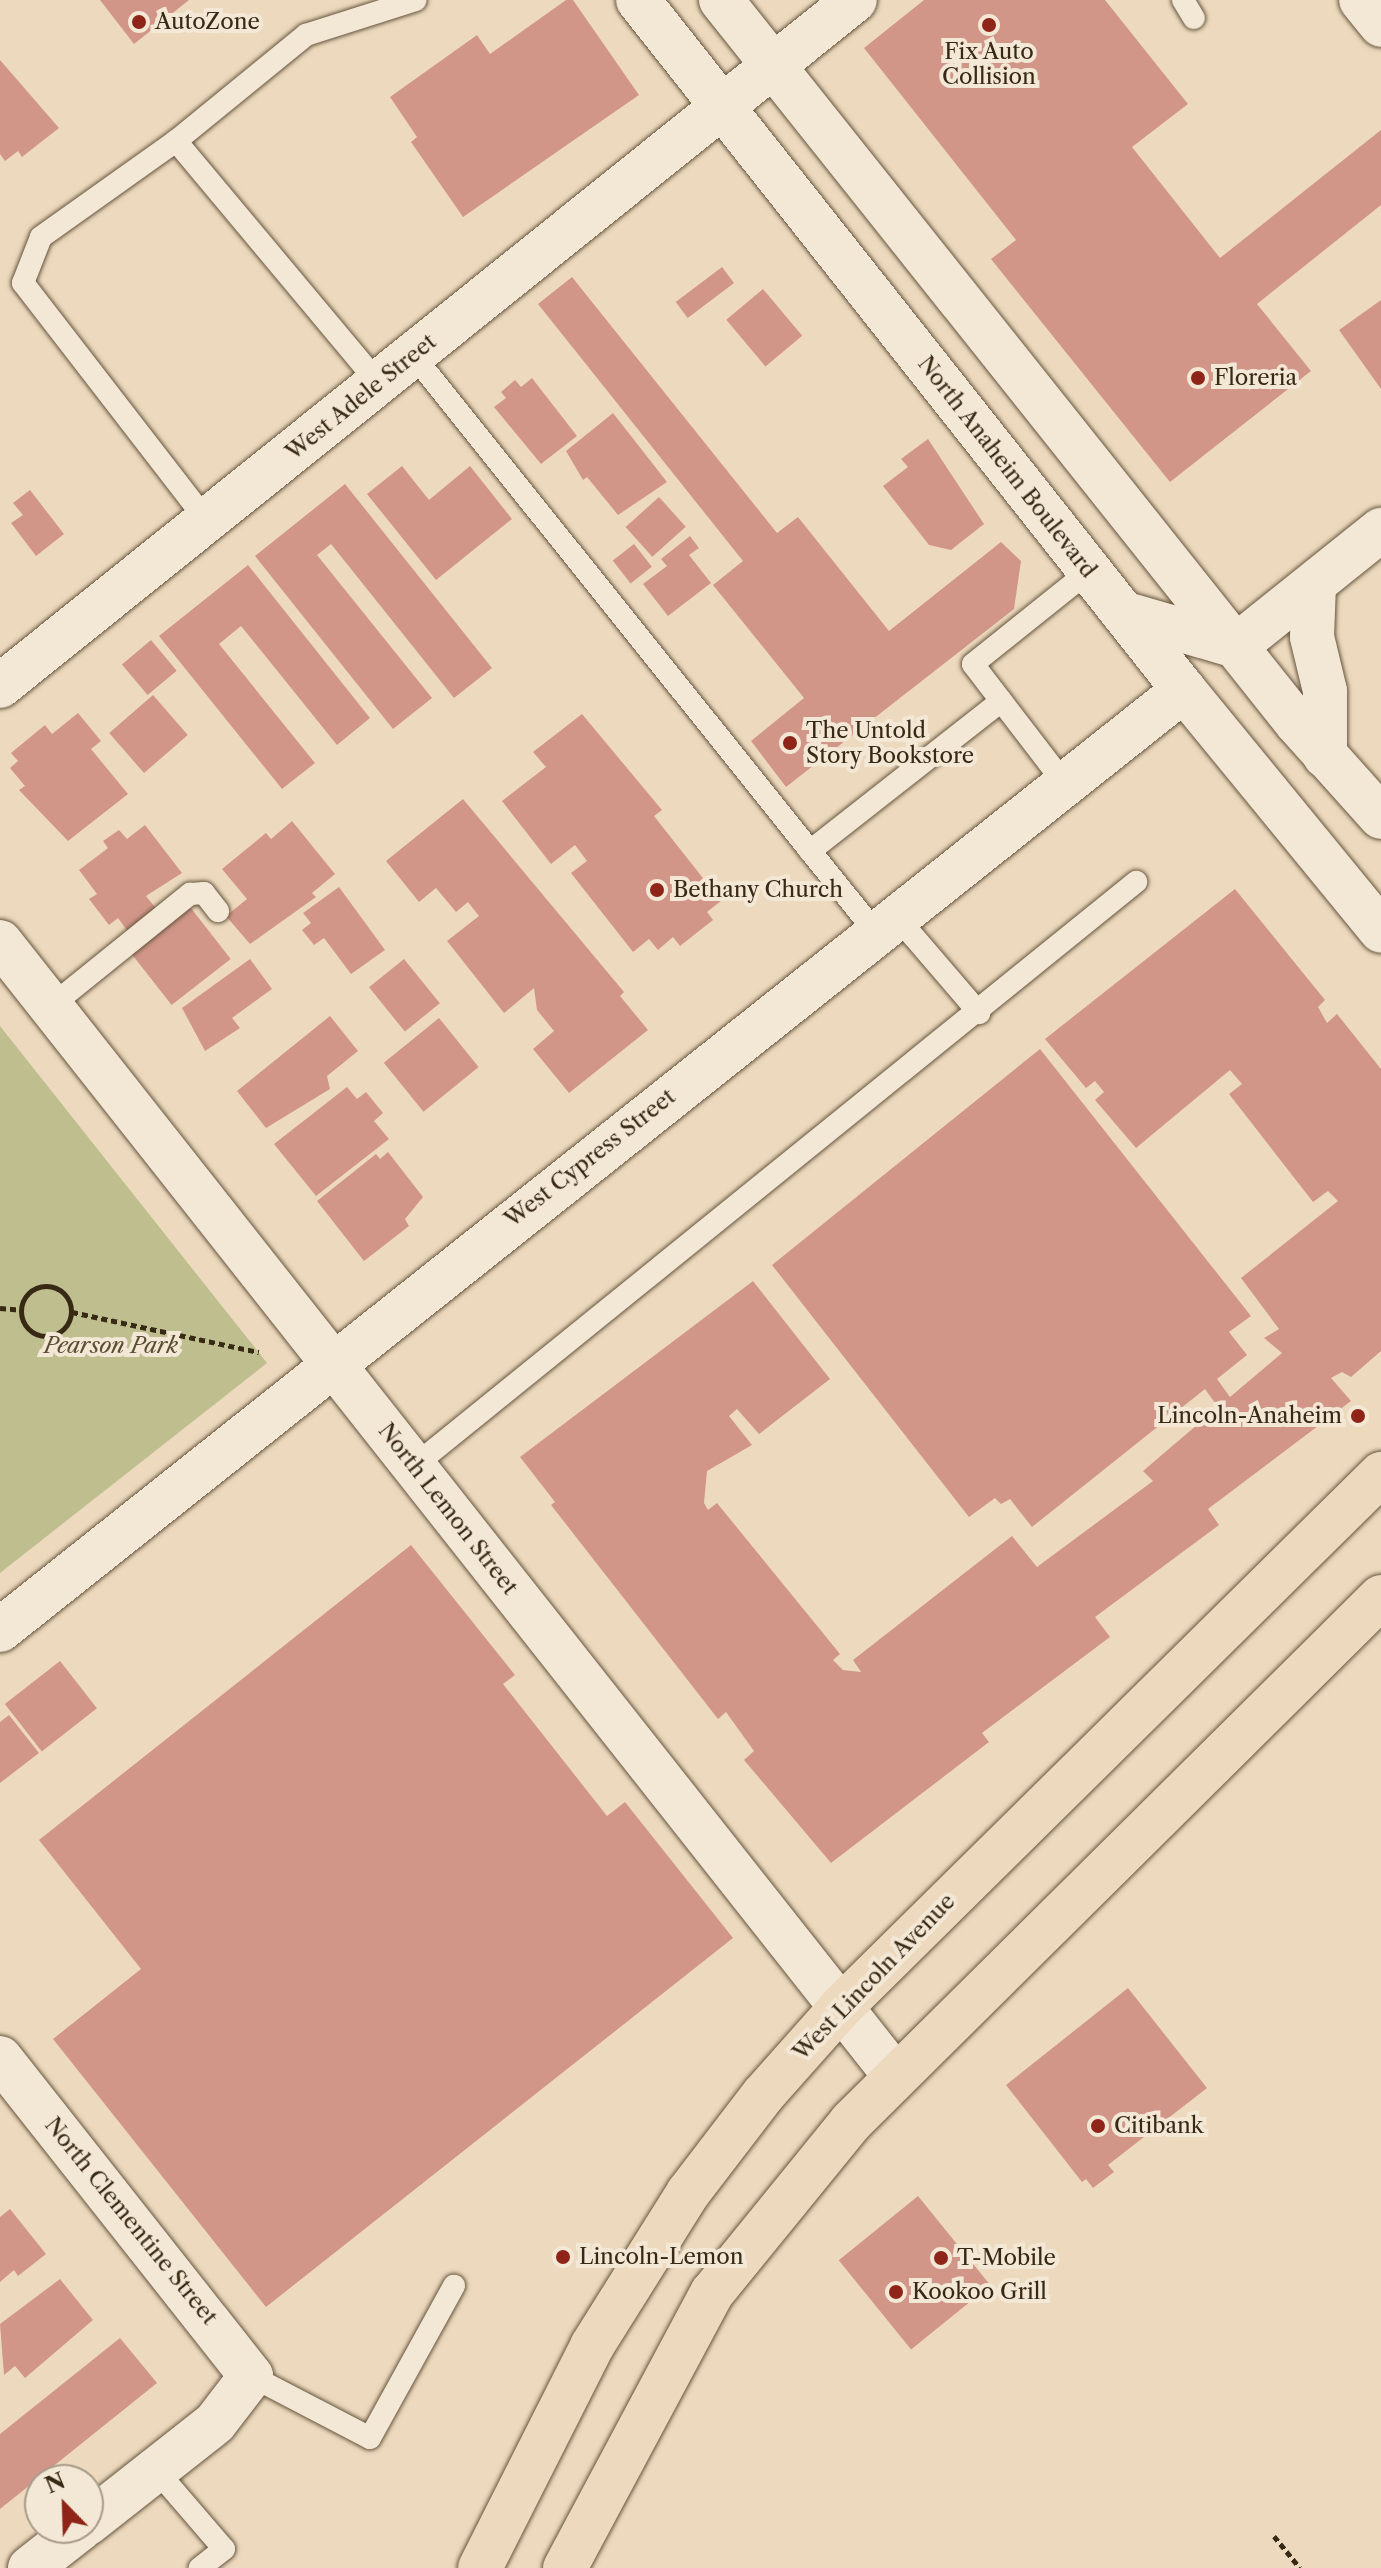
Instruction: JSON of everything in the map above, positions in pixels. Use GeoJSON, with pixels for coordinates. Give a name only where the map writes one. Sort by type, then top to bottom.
{"type":"FeatureCollection","features":[{"type":"Feature","properties":{"kind":"main road","name":"West Lincoln Avenue"},"geometry":{"type":"LineString","coordinates":[[480,2568],[592,2346],[664,2229],[763,2095],[841,2007],[1381,1474]]}},
{"type":"Feature","properties":{"kind":"main road"},"geometry":{"type":"LineString","coordinates":[[565,2568],[712,2293],[851,2122],[1381,1597]]}},
{"type":"Feature","properties":{"kind":"street","name":"North Anaheim Boulevard"},"geometry":{"type":"LineString","coordinates":[[638,0],[1089,571],[1381,931]]}},
{"type":"Feature","properties":{"kind":"street"},"geometry":{"type":"LineString","coordinates":[[721,0],[1296,722],[1381,817]]}},
{"type":"Feature","properties":{"kind":"street","name":"West Adele Street"},"geometry":{"type":"LineString","coordinates":[[0,686],[855,0]]}},
{"type":"Feature","properties":{"kind":"street"},"geometry":{"type":"LineString","coordinates":[[1361,0],[1381,25]]}},
{"type":"Feature","properties":{"kind":"street"},"geometry":{"type":"LineString","coordinates":[[1236,646],[1381,530]]}},
{"type":"Feature","properties":{"kind":"street"},"geometry":{"type":"LineString","coordinates":[[1314,585],[1312,637],[1325,691],[1325,756]]}},
{"type":"Feature","properties":{"kind":"street"},"geometry":{"type":"LineString","coordinates":[[1123,613],[1236,646]]}},
{"type":"Feature","properties":{"kind":"street"},"geometry":{"type":"LineString","coordinates":[[1184,690],[1296,722]]}},
{"type":"Feature","properties":{"kind":"street","name":"West Cypress Street"},"geometry":{"type":"LineString","coordinates":[[0,1630],[332,1362],[1184,690]]}},
{"type":"Feature","properties":{"kind":"street","name":"North Lemon Street"},"geometry":{"type":"LineString","coordinates":[[0,942],[896,2077]]}},
{"type":"Feature","properties":{"kind":"street","name":"North Clementine Street"},"geometry":{"type":"LineString","coordinates":[[0,2058],[248,2382]]}},
{"type":"Feature","properties":{"kind":"street"},"geometry":{"type":"LineString","coordinates":[[104,2511],[215,2423],[248,2382]]}},
{"type":"Feature","properties":{"kind":"street"},"geometry":{"type":"LineString","coordinates":[[30,2568],[61,2544]]}},
{"type":"Feature","properties":{"kind":"lane"},"geometry":{"type":"LineString","coordinates":[[207,521],[23,283],[41,237],[176,141],[306,35],[416,0]]}},
{"type":"Feature","properties":{"kind":"lane"},"geometry":{"type":"LineString","coordinates":[[176,141],[378,383]]}},
{"type":"Feature","properties":{"kind":"lane"},"geometry":{"type":"LineString","coordinates":[[413,355],[810,851],[979,1013]]}},
{"type":"Feature","properties":{"kind":"lane"},"geometry":{"type":"LineString","coordinates":[[1065,784],[973,664],[1089,571]]}},
{"type":"Feature","properties":{"kind":"lane"},"geometry":{"type":"LineString","coordinates":[[810,851],[1001,701]]}},
{"type":"Feature","properties":{"kind":"lane"},"geometry":{"type":"LineString","coordinates":[[414,1466],[979,1013],[1136,882]]}},
{"type":"Feature","properties":{"kind":"lane"},"geometry":{"type":"LineString","coordinates":[[51,1006],[190,894],[204,893],[218,911]]}},
{"type":"Feature","properties":{"kind":"lane"},"geometry":{"type":"LineString","coordinates":[[248,2382],[370,2438],[454,2286]]}},
{"type":"Feature","properties":{"kind":"lane"},"geometry":{"type":"LineString","coordinates":[[156,2470],[224,2549],[200,2568]]}},
{"type":"Feature","properties":{"kind":"path"},"geometry":{"type":"LineString","coordinates":[[43,1286],[64,1293],[72,1312],[67,1325],[46,1336],[26,1326],[21,1310],[28,1293],[43,1286]]}},
{"type":"Feature","properties":{"kind":"path"},"geometry":{"type":"LineString","coordinates":[[0,1308],[21,1310]]}},
{"type":"Feature","properties":{"kind":"path"},"geometry":{"type":"LineString","coordinates":[[72,1312],[259,1352]]}},
{"type":"Feature","properties":{"kind":"path"},"geometry":{"type":"LineString","coordinates":[[1274,2536],[1300,2568]]}},
{"type":"Feature","properties":{"kind":"green space","name":"Pearson Park"},"geometry":{"type":"Polygon","coordinates":[[[0,1026],[267,1363],[0,1573],[0,1026]]]}},
{"type":"Feature","properties":{"kind":"building","name":"AutoZone"},"geometry":{"type":"Polygon","coordinates":[[[100,0],[189,0],[134,44],[100,0]]]}},
{"type":"Feature","properties":{"kind":"building"},"geometry":{"type":"Polygon","coordinates":[[[566,0],[573,0],[639,95],[463,217],[411,142],[417,137],[390,97],[477,35],[490,54],[566,0]]]}},
{"type":"Feature","properties":{"kind":"building"},"geometry":{"type":"Polygon","coordinates":[[[924,0],[1105,0],[1188,104],[1132,147],[1220,258],[1381,130],[1381,205],[1257,304],[1311,371],[1170,482],[991,259],[1016,240],[864,48],[924,0]]]}},
{"type":"Feature","properties":{"kind":"building"},"geometry":{"type":"Polygon","coordinates":[[[0,60],[59,128],[22,157],[18,151],[5,161],[0,154],[0,60]]]}},
{"type":"Feature","properties":{"kind":"building"},"geometry":{"type":"Polygon","coordinates":[[[722,267],[734,283],[688,318],[676,302],[722,267]]]}},
{"type":"Feature","properties":{"kind":"building"},"geometry":{"type":"Polygon","coordinates":[[[572,277],[777,533],[798,517],[889,631],[1001,542],[1021,561],[1014,609],[786,787],[751,741],[804,698],[713,585],[743,561],[538,304],[572,277]]]}},
{"type":"Feature","properties":{"kind":"building"},"geometry":{"type":"Polygon","coordinates":[[[763,289],[802,336],[765,367],[726,320],[763,289]]]}},
{"type":"Feature","properties":{"kind":"building"},"geometry":{"type":"Polygon","coordinates":[[[1381,300],[1381,389],[1339,330],[1381,300]]]}},
{"type":"Feature","properties":{"kind":"building"},"geometry":{"type":"Polygon","coordinates":[[[532,378],[577,436],[541,464],[494,407],[506,398],[501,392],[515,380],[521,387],[532,378]]]}},
{"type":"Feature","properties":{"kind":"building"},"geometry":{"type":"Polygon","coordinates":[[[613,413],[667,482],[618,515],[587,477],[583,480],[566,451],[613,413]]]}},
{"type":"Feature","properties":{"kind":"building"},"geometry":{"type":"Polygon","coordinates":[[[928,439],[984,524],[951,550],[929,545],[883,486],[908,467],[901,459],[928,439]]]}},
{"type":"Feature","properties":{"kind":"building"},"geometry":{"type":"Polygon","coordinates":[[[402,466],[429,500],[470,466],[512,519],[436,580],[367,494],[402,466]]]}},
{"type":"Feature","properties":{"kind":"building"},"geometry":{"type":"Polygon","coordinates":[[[345,484],[492,668],[454,698],[331,544],[317,555],[432,698],[393,729],[255,556],[345,484]]]}},
{"type":"Feature","properties":{"kind":"building"},"geometry":{"type":"Polygon","coordinates":[[[30,490],[64,534],[36,556],[11,523],[23,515],[13,503],[30,490]]]}},
{"type":"Feature","properties":{"kind":"building"},"geometry":{"type":"Polygon","coordinates":[[[659,497],[686,527],[652,557],[626,527],[659,497]]]}},
{"type":"Feature","properties":{"kind":"building"},"geometry":{"type":"Polygon","coordinates":[[[690,536],[699,548],[689,555],[711,583],[668,616],[643,584],[667,566],[661,559],[690,536]]]}},
{"type":"Feature","properties":{"kind":"building"},"geometry":{"type":"Polygon","coordinates":[[[634,544],[652,567],[631,583],[613,561],[634,544]]]}},
{"type":"Feature","properties":{"kind":"building"},"geometry":{"type":"Polygon","coordinates":[[[248,565],[370,718],[337,745],[241,626],[219,644],[315,763],[282,789],[159,636],[248,565]]]}},
{"type":"Feature","properties":{"kind":"building"},"geometry":{"type":"Polygon","coordinates":[[[151,640],[177,671],[148,695],[122,664],[151,640]]]}},
{"type":"Feature","properties":{"kind":"building"},"geometry":{"type":"Polygon","coordinates":[[[153,695],[188,735],[144,773],[109,733],[153,695]]]}},
{"type":"Feature","properties":{"kind":"building"},"geometry":{"type":"Polygon","coordinates":[[[78,713],[101,741],[91,749],[128,794],[68,841],[19,790],[25,786],[10,768],[18,761],[11,753],[45,725],[52,734],[78,713]]]}},
{"type":"Feature","properties":{"kind":"building"},"geometry":{"type":"Polygon","coordinates":[[[582,714],[662,810],[654,816],[721,901],[707,912],[713,920],[680,946],[673,937],[658,950],[649,939],[633,952],[571,873],[587,861],[575,845],[551,864],[502,801],[546,767],[533,752],[582,714]]]}},
{"type":"Feature","properties":{"kind":"building"},"geometry":{"type":"Polygon","coordinates":[[[463,799],[624,992],[620,996],[648,1030],[569,1093],[533,1049],[554,1031],[537,1010],[534,988],[504,1013],[447,941],[479,916],[468,902],[456,912],[436,888],[419,902],[386,861],[463,799]]]}},
{"type":"Feature","properties":{"kind":"building"},"geometry":{"type":"Polygon","coordinates":[[[292,821],[335,874],[312,893],[316,897],[250,944],[226,916],[247,899],[222,869],[266,833],[271,839],[292,821]]]}},
{"type":"Feature","properties":{"kind":"building"},"geometry":{"type":"Polygon","coordinates":[[[145,825],[182,873],[146,896],[158,911],[129,933],[118,918],[109,925],[89,899],[97,894],[79,870],[108,848],[103,841],[119,830],[127,839],[145,825]]]}},
{"type":"Feature","properties":{"kind":"building"},"geometry":{"type":"Polygon","coordinates":[[[339,887],[385,950],[351,974],[324,938],[314,945],[302,930],[311,923],[303,913],[339,887]]]}},
{"type":"Feature","properties":{"kind":"building"},"geometry":{"type":"Polygon","coordinates":[[[1235,889],[1325,1000],[1318,1007],[1327,1023],[1337,1014],[1381,1069],[1381,1351],[1351,1377],[1342,1372],[1331,1378],[1351,1401],[1208,1509],[1219,1525],[1095,1617],[1110,1637],[982,1733],[989,1742],[831,1863],[744,1760],[754,1751],[726,1712],[718,1719],[551,1505],[555,1502],[520,1457],[753,1281],[830,1379],[759,1434],[737,1409],[729,1416],[752,1445],[707,1471],[704,1503],[708,1510],[717,1503],[840,1654],[833,1660],[843,1670],[861,1672],[853,1660],[1012,1536],[1037,1567],[1153,1481],[1143,1471],[1218,1407],[1205,1389],[1032,1527],[1010,1499],[1001,1504],[995,1498],[969,1517],[772,1265],[1040,1049],[1251,1316],[1229,1332],[1247,1355],[1217,1379],[1230,1397],[1282,1353],[1264,1338],[1279,1329],[1241,1278],[1338,1201],[1328,1191],[1313,1202],[1229,1094],[1242,1084],[1230,1070],[1136,1148],[1095,1100],[1104,1092],[1095,1081],[1086,1088],[1045,1039],[1235,889]]]}},
{"type":"Feature","properties":{"kind":"building"},"geometry":{"type":"Polygon","coordinates":[[[187,903],[231,959],[172,1005],[128,949],[187,903]]]}},
{"type":"Feature","properties":{"kind":"building"},"geometry":{"type":"Polygon","coordinates":[[[250,959],[272,989],[232,1018],[240,1028],[205,1051],[182,1008],[250,959]]]}},
{"type":"Feature","properties":{"kind":"building"},"geometry":{"type":"Polygon","coordinates":[[[404,959],[440,1003],[405,1032],[369,987],[404,959]]]}},
{"type":"Feature","properties":{"kind":"building"},"geometry":{"type":"Polygon","coordinates":[[[330,1016],[358,1051],[327,1076],[330,1089],[266,1128],[237,1091],[330,1016]]]}},
{"type":"Feature","properties":{"kind":"building"},"geometry":{"type":"Polygon","coordinates":[[[439,1018],[479,1067],[423,1112],[384,1063],[439,1018]]]}},
{"type":"Feature","properties":{"kind":"building"},"geometry":{"type":"Polygon","coordinates":[[[347,1087],[357,1099],[366,1092],[383,1113],[374,1121],[389,1139],[316,1196],[274,1144],[347,1087]]]}},
{"type":"Feature","properties":{"kind":"building"},"geometry":{"type":"Polygon","coordinates":[[[388,1152],[423,1197],[405,1219],[409,1226],[364,1261],[317,1201],[376,1154],[380,1159],[388,1152]]]}},
{"type":"Feature","properties":{"kind":"building"},"geometry":{"type":"Polygon","coordinates":[[[411,1545],[515,1675],[503,1684],[607,1816],[625,1802],[733,1938],[266,2307],[53,2039],[141,1969],[39,1840],[411,1545]]]}},
{"type":"Feature","properties":{"kind":"building"},"geometry":{"type":"Polygon","coordinates":[[[60,1661],[97,1708],[42,1751],[5,1704],[60,1661]]]}},
{"type":"Feature","properties":{"kind":"building"},"geometry":{"type":"Polygon","coordinates":[[[9,1715],[39,1753],[0,1783],[0,1722],[9,1715]]]}},
{"type":"Feature","properties":{"kind":"building","name":"Citibank"},"geometry":{"type":"Polygon","coordinates":[[[1128,1988],[1207,2088],[1108,2165],[1114,2172],[1093,2188],[1086,2179],[1082,2182],[1006,2085],[1128,1988]]]}},
{"type":"Feature","properties":{"kind":"building"},"geometry":{"type":"Polygon","coordinates":[[[918,2196],[990,2285],[911,2350],[839,2260],[918,2196]]]}},
{"type":"Feature","properties":{"kind":"building"},"geometry":{"type":"Polygon","coordinates":[[[10,2209],[46,2254],[18,2276],[14,2270],[0,2282],[0,2217],[10,2209]]]}},
{"type":"Feature","properties":{"kind":"building"},"geometry":{"type":"Polygon","coordinates":[[[60,2279],[93,2320],[25,2378],[15,2366],[4,2375],[0,2324],[60,2279]]]}},
{"type":"Feature","properties":{"kind":"building"},"geometry":{"type":"Polygon","coordinates":[[[120,2338],[157,2383],[56,2464],[24,2464],[24,2490],[0,2509],[0,2434],[120,2338]]]}},
{"type":"Feature","properties":{"kind":"place","name":"AutoZone"},"geometry":{"type":"Point","coordinates":[139,22]}},
{"type":"Feature","properties":{"kind":"place","name":"Fix Auto Collision"},"geometry":{"type":"Point","coordinates":[989,25]}},
{"type":"Feature","properties":{"kind":"place","name":"Floreria"},"geometry":{"type":"Point","coordinates":[1198,378]}},
{"type":"Feature","properties":{"kind":"place","name":"The Untold Story Bookstore"},"geometry":{"type":"Point","coordinates":[790,743]}},
{"type":"Feature","properties":{"kind":"place","name":"Bethany Church"},"geometry":{"type":"Point","coordinates":[657,890]}},
{"type":"Feature","properties":{"kind":"place","name":"Lincoln-Anaheim"},"geometry":{"type":"Point","coordinates":[1358,1416]}},
{"type":"Feature","properties":{"kind":"place","name":"Citibank"},"geometry":{"type":"Point","coordinates":[1098,2126]}},
{"type":"Feature","properties":{"kind":"place","name":"Lincoln-Lemon"},"geometry":{"type":"Point","coordinates":[563,2257]}},
{"type":"Feature","properties":{"kind":"place","name":"T-Mobile"},"geometry":{"type":"Point","coordinates":[941,2258]}},
{"type":"Feature","properties":{"kind":"place","name":"Kookoo Grill"},"geometry":{"type":"Point","coordinates":[896,2292]}}]}
